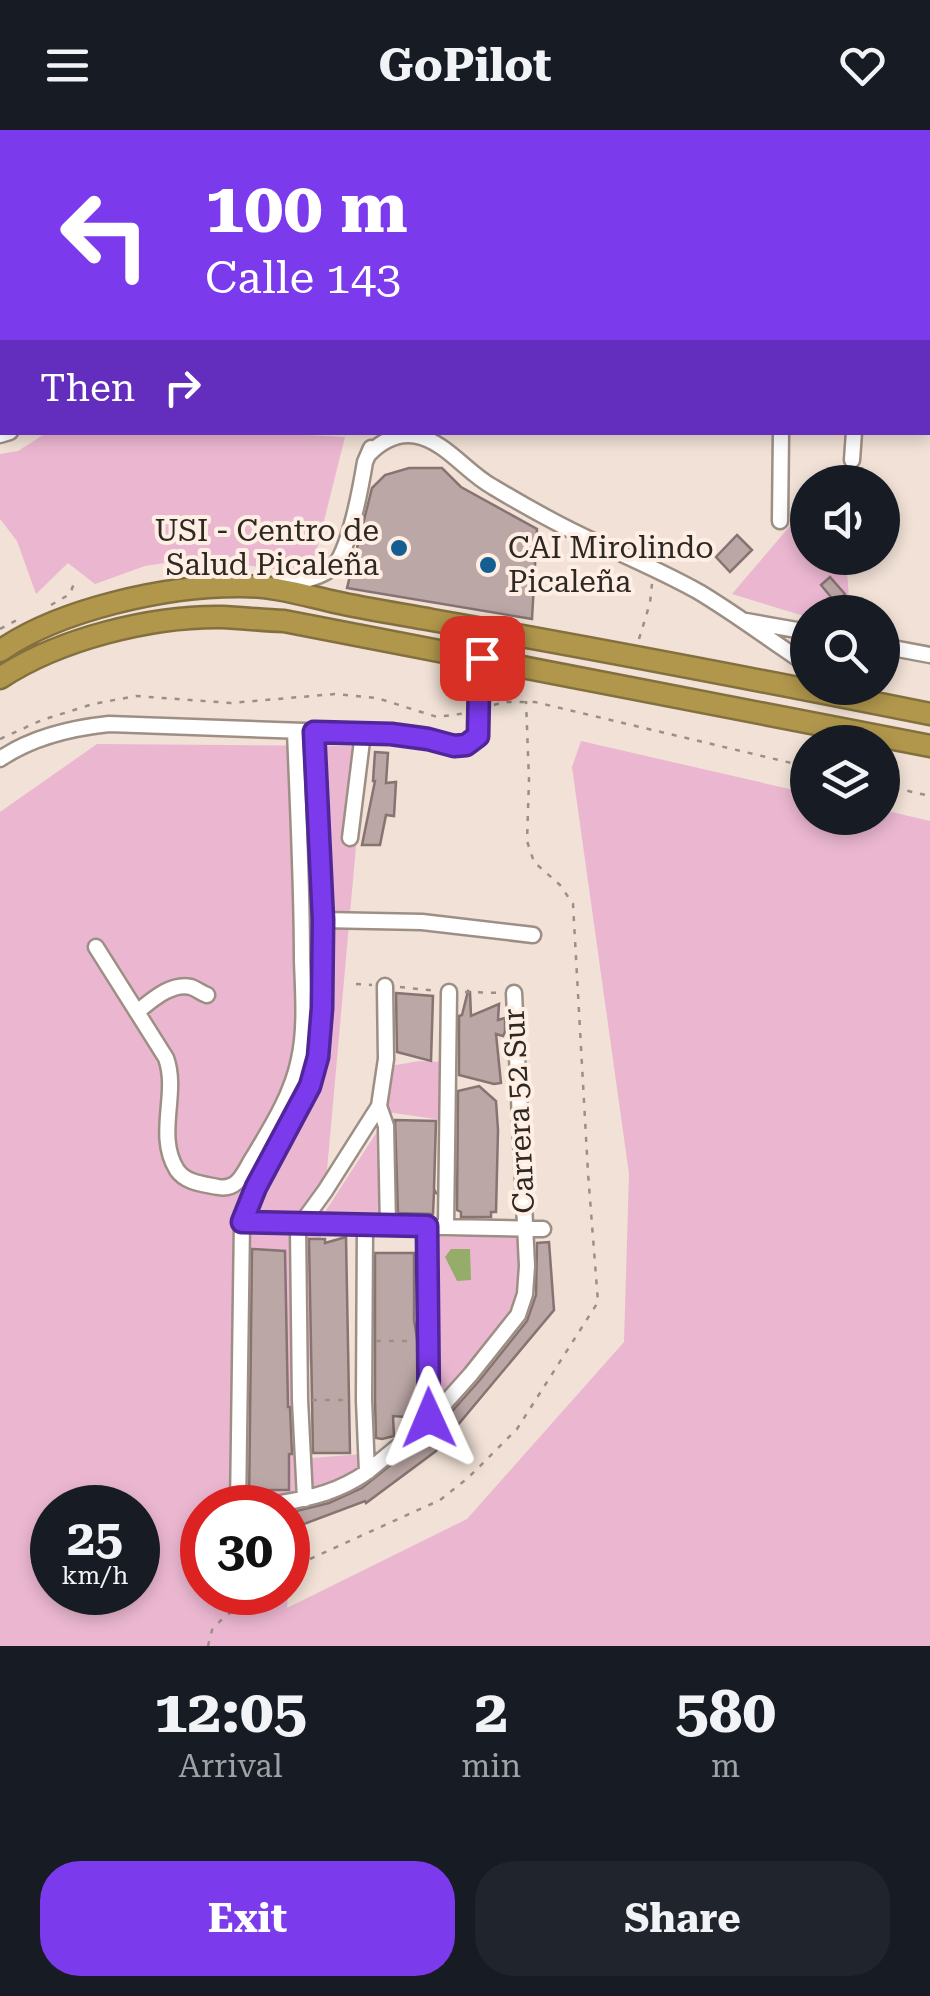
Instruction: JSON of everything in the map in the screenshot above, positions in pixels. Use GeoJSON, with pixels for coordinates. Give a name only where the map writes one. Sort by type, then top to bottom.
{"type":"FeatureCollection","features":[{"type":"Feature","properties":{"kind":"highway"},"geometry":{"type":"LineString","coordinates":[[0,651],[54,623],[104,607],[164,592],[243,585],[790,685]]}},
{"type":"Feature","properties":{"kind":"highway"},"geometry":{"type":"LineString","coordinates":[[0,678],[51,651],[160,622],[218,617],[284,621],[930,746]]}},
{"type":"Feature","properties":{"kind":"highway"},"geometry":{"type":"LineString","coordinates":[[896,705],[930,714]]}},
{"type":"Feature","properties":{"kind":"street"},"geometry":{"type":"LineString","coordinates":[[269,588],[333,568],[343,554],[369,454],[380,435]]}},
{"type":"Feature","properties":{"kind":"street"},"geometry":{"type":"LineString","coordinates":[[369,454],[386,440],[407,435]]}},
{"type":"Feature","properties":{"kind":"street"},"geometry":{"type":"LineString","coordinates":[[414,435],[430,441],[477,478],[531,509],[702,594],[790,653]]}},
{"type":"Feature","properties":{"kind":"street"},"geometry":{"type":"LineString","coordinates":[[439,435],[444,450]]}},
{"type":"Feature","properties":{"kind":"street"},"geometry":{"type":"LineString","coordinates":[[780,520],[782,435]]}},
{"type":"Feature","properties":{"kind":"street"},"geometry":{"type":"LineString","coordinates":[[852,460],[854,435]]}},
{"type":"Feature","properties":{"kind":"street"},"geometry":{"type":"LineString","coordinates":[[740,620],[790,629]]}},
{"type":"Feature","properties":{"kind":"street"},"geometry":{"type":"LineString","coordinates":[[900,649],[930,655]]}},
{"type":"Feature","properties":{"kind":"street"},"geometry":{"type":"LineString","coordinates":[[0,759],[30,742],[84,726],[109,724],[363,733],[466,745],[478,736],[482,658]]}},
{"type":"Feature","properties":{"kind":"street"},"geometry":{"type":"LineString","coordinates":[[96,946],[166,1058],[171,1072],[166,1129],[171,1158],[178,1171],[194,1182],[227,1189],[238,1184],[273,1126],[300,1056],[302,895],[295,731]]}},
{"type":"Feature","properties":{"kind":"street"},"geometry":{"type":"LineString","coordinates":[[238,1485],[242,1222],[256,1187],[310,1086],[318,1057],[323,920],[314,732]]}},
{"type":"Feature","properties":{"kind":"street"},"geometry":{"type":"LineString","coordinates":[[350,838],[363,733]]}},
{"type":"Feature","properties":{"kind":"street"},"geometry":{"type":"LineString","coordinates":[[323,920],[422,922],[532,935]]}},
{"type":"Feature","properties":{"kind":"street"},"geometry":{"type":"LineString","coordinates":[[137,1012],[177,987],[190,986],[207,996]]}},
{"type":"Feature","properties":{"kind":"street"},"geometry":{"type":"LineString","coordinates":[[304,1485],[298,1233],[300,1224],[326,1191],[379,1106],[386,1059],[385,986]]}},
{"type":"Feature","properties":{"kind":"street"},"geometry":{"type":"LineString","coordinates":[[446,1227],[450,992]]}},
{"type":"Feature","properties":{"kind":"street","name":"Carrera 52 Sur"},"geometry":{"type":"LineString","coordinates":[[310,1497],[337,1489],[366,1472],[429,1420],[518,1315],[525,1294],[527,1266],[514,994]]}},
{"type":"Feature","properties":{"kind":"street"},"geometry":{"type":"LineString","coordinates":[[379,1106],[386,1126],[388,1226]]}},
{"type":"Feature","properties":{"kind":"street"},"geometry":{"type":"LineString","coordinates":[[242,1222],[543,1229]]}},
{"type":"Feature","properties":{"kind":"street"},"geometry":{"type":"LineString","coordinates":[[365,1225],[366,1472]]}},
{"type":"Feature","properties":{"kind":"street"},"geometry":{"type":"LineString","coordinates":[[427,1226],[429,1420]]}},
{"type":"Feature","properties":{"kind":"path"},"geometry":{"type":"LineString","coordinates":[[628,654],[638,640],[650,603],[653,567]]}},
{"type":"Feature","properties":{"kind":"path"},"geometry":{"type":"LineString","coordinates":[[39,610],[70,594],[76,578]]}},
{"type":"Feature","properties":{"kind":"path"},"geometry":{"type":"LineString","coordinates":[[0,628],[25,616]]}},
{"type":"Feature","properties":{"kind":"path"},"geometry":{"type":"LineString","coordinates":[[0,739],[42,720],[136,696],[231,703],[335,694],[376,698],[437,717],[466,714],[504,702],[534,702],[790,764]]}},
{"type":"Feature","properties":{"kind":"path"},"geometry":{"type":"LineString","coordinates":[[900,789],[930,796]]}},
{"type":"Feature","properties":{"kind":"path"},"geometry":{"type":"LineString","coordinates":[[365,1341],[428,1341]]}},
{"type":"Feature","properties":{"kind":"path"},"geometry":{"type":"LineString","coordinates":[[300,1400],[364,1400]]}},
{"type":"Feature","properties":{"kind":"path"},"geometry":{"type":"LineString","coordinates":[[208,1646],[212,1630],[227,1615]]}},
{"type":"Feature","properties":{"kind":"shaded area"},"geometry":{"type":"Polygon","coordinates":[[[43,435],[345,437],[315,557],[287,571],[197,558],[145,566],[95,584],[68,563],[36,594],[17,541],[0,519],[0,454],[18,451],[43,435]]]}},
{"type":"Feature","properties":{"kind":"shaded area"},"geometry":{"type":"Polygon","coordinates":[[[790,526],[790,575],[847,575],[849,595],[790,595],[790,612],[732,594],[790,526]]]}},
{"type":"Feature","properties":{"kind":"shaded area"},"geometry":{"type":"Polygon","coordinates":[[[581,741],[790,789],[790,835],[900,835],[900,814],[930,821],[930,1646],[0,1646],[0,812],[97,744],[365,746],[323,1215],[382,1124],[382,1225],[322,1226],[298,1485],[180,1485],[180,1615],[310,1615],[310,1597],[467,1519],[624,1342],[629,1174],[572,767],[581,741]]]}},
{"type":"Feature","properties":{"kind":"shaded area"},"geometry":{"type":"Polygon","coordinates":[[[444,1062],[442,1120],[387,1112],[390,1066],[444,1062]]]}},
{"type":"Feature","properties":{"kind":"shaded area"},"geometry":{"type":"Polygon","coordinates":[[[521,1236],[511,1319],[447,1398],[436,1393],[434,1237],[521,1236]]]}},
{"type":"Feature","properties":{"kind":"shaded area"},"geometry":{"type":"Polygon","coordinates":[[[451,1249],[470,1249],[471,1280],[457,1281],[445,1257],[451,1249]]]}},
{"type":"Feature","properties":{"kind":"shaded area"},"geometry":{"type":"Polygon","coordinates":[[[363,1454],[360,1470],[337,1487],[312,1490],[311,1458],[363,1454]]]}},
{"type":"Feature","properties":{"kind":"building"},"geometry":{"type":"Polygon","coordinates":[[[409,468],[442,468],[461,487],[537,529],[532,619],[347,588],[372,488],[385,475],[409,468]]]}},
{"type":"Feature","properties":{"kind":"building"},"geometry":{"type":"Polygon","coordinates":[[[737,535],[752,550],[730,572],[716,557],[737,535]]]}},
{"type":"Feature","properties":{"kind":"building"},"geometry":{"type":"Polygon","coordinates":[[[830,577],[845,594],[829,595],[821,585],[830,577]]]}},
{"type":"Feature","properties":{"kind":"building"},"geometry":{"type":"Polygon","coordinates":[[[375,752],[388,753],[386,783],[396,782],[394,816],[386,815],[380,845],[362,845],[375,781],[375,752]]]}},
{"type":"Feature","properties":{"kind":"building"},"geometry":{"type":"Polygon","coordinates":[[[468,991],[471,1016],[499,1004],[498,1020],[505,1018],[503,1036],[496,1034],[501,1083],[459,1075],[459,1016],[468,991]]]}},
{"type":"Feature","properties":{"kind":"building"},"geometry":{"type":"Polygon","coordinates":[[[396,993],[433,996],[431,1061],[397,1052],[396,993]]]}},
{"type":"Feature","properties":{"kind":"building"},"geometry":{"type":"Polygon","coordinates":[[[479,1086],[496,1101],[496,1212],[491,1212],[491,1217],[461,1217],[457,1210],[458,1091],[479,1086]]]}},
{"type":"Feature","properties":{"kind":"building"},"geometry":{"type":"Polygon","coordinates":[[[395,1120],[436,1121],[433,1214],[398,1213],[395,1120]]]}},
{"type":"Feature","properties":{"kind":"building"},"geometry":{"type":"Polygon","coordinates":[[[346,1237],[350,1453],[313,1453],[309,1239],[325,1239],[325,1243],[346,1237]]]}},
{"type":"Feature","properties":{"kind":"building"},"geometry":{"type":"Polygon","coordinates":[[[549,1242],[554,1310],[436,1451],[366,1503],[310,1522],[310,1508],[362,1488],[437,1428],[479,1381],[527,1321],[536,1295],[537,1243],[549,1242]]]}},
{"type":"Feature","properties":{"kind":"building"},"geometry":{"type":"Polygon","coordinates":[[[252,1249],[285,1251],[292,1454],[289,1485],[249,1485],[252,1249]]]}},
{"type":"Feature","properties":{"kind":"building"},"geometry":{"type":"Polygon","coordinates":[[[375,1253],[414,1253],[418,1345],[418,1415],[393,1416],[394,1436],[382,1439],[376,1438],[375,1253]]]}},
{"type":"Feature","properties":{"kind":"place","name":"USI - Centro de Salud Picaleña"},"geometry":{"type":"Point","coordinates":[399,548]}},
{"type":"Feature","properties":{"kind":"place","name":"CAI Mirolindo Picaleña"},"geometry":{"type":"Point","coordinates":[488,565]}},
{"type":"Feature","properties":{"kind":"route"},"geometry":{"type":"LineString","coordinates":[[429,1418],[427,1226],[242,1222],[256,1187],[310,1086],[318,1057],[323,920],[314,732],[391,734],[466,745],[478,736],[482,658]]}}]}
